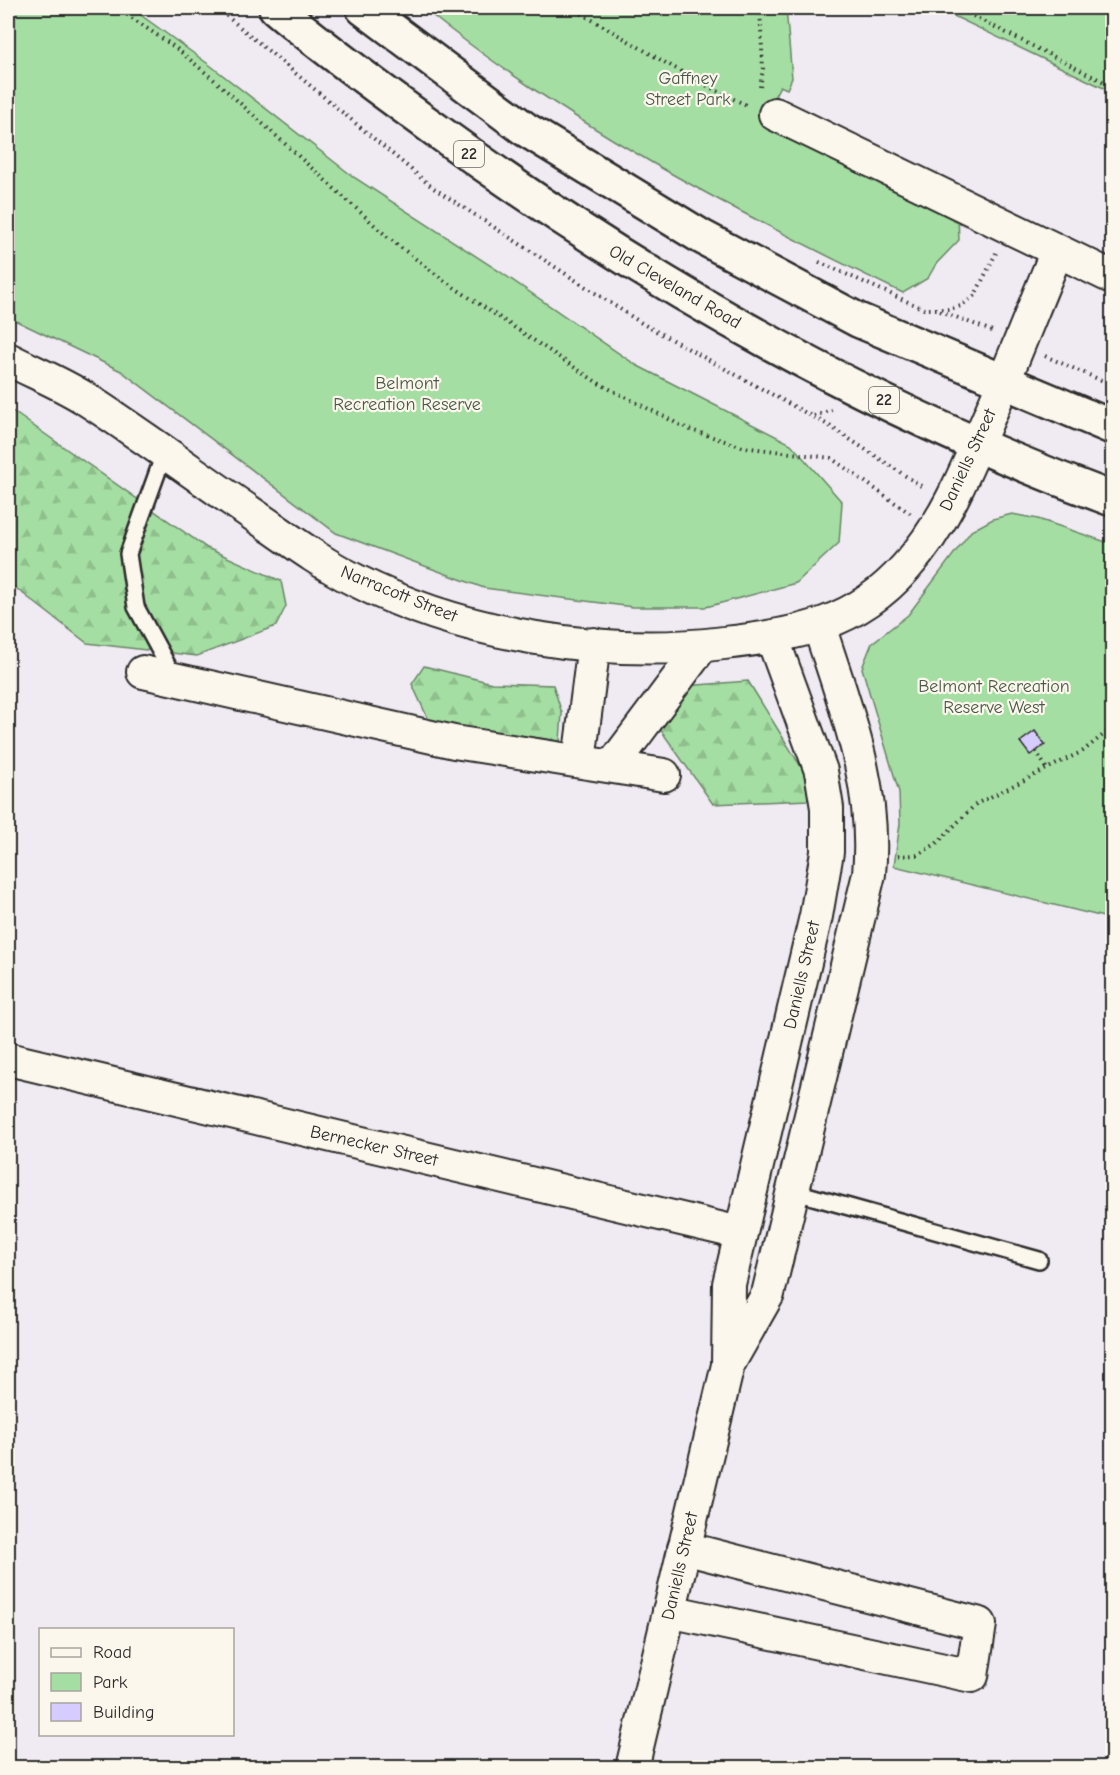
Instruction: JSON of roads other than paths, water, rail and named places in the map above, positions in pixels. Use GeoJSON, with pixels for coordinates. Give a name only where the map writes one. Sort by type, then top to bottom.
{"type":"FeatureCollection","features":[{"type":"Feature","properties":{"kind":"highway","name":"Old Cleveland Road"},"geometry":{"type":"LineString","coordinates":[[276,8],[404,107],[503,179],[589,236],[792,354],[976,446],[1113,499]]}},
{"type":"Feature","properties":{"kind":"highway"},"geometry":{"type":"LineString","coordinates":[[363,8],[525,129],[662,214],[797,290],[858,320],[1113,427]]}},
{"type":"Feature","properties":{"kind":"street"},"geometry":{"type":"LineString","coordinates":[[765,111],[1113,278]]}},
{"type":"Feature","properties":{"kind":"street"},"geometry":{"type":"LineString","coordinates":[[1004,382],[1057,251]]}},
{"type":"Feature","properties":{"kind":"street","name":"Narracott Street"},"geometry":{"type":"LineString","coordinates":[[8,359],[83,397],[315,557],[356,581],[419,606],[507,633],[594,644],[702,646],[772,638]]}},
{"type":"Feature","properties":{"kind":"street","name":"Daniells Street"},"geometry":{"type":"LineString","coordinates":[[632,1767],[728,1365],[729,1284],[816,916],[827,852],[827,808],[820,771],[772,638],[819,626],[861,608],[905,569],[934,531],[961,484],[1004,382]]}},
{"type":"Feature","properties":{"kind":"street","name":"Daniells Street"},"geometry":{"type":"LineString","coordinates":[[728,1365],[768,1294],[869,874],[871,812],[860,755],[819,626]]}},
{"type":"Feature","properties":{"kind":"street"},"geometry":{"type":"LineString","coordinates":[[579,761],[594,644]]}},
{"type":"Feature","properties":{"kind":"street"},"geometry":{"type":"LineString","coordinates":[[613,765],[702,646]]}},
{"type":"Feature","properties":{"kind":"street"},"geometry":{"type":"LineString","coordinates":[[143,672],[454,742],[664,774]]}},
{"type":"Feature","properties":{"kind":"street","name":"Bernecker Street"},"geometry":{"type":"LineString","coordinates":[[8,1059],[740,1233]]}},
{"type":"Feature","properties":{"kind":"street"},"geometry":{"type":"LineString","coordinates":[[669,1611],[972,1676],[980,1624],[684,1548]]}},
{"type":"Feature","properties":{"kind":"lane"},"geometry":{"type":"LineString","coordinates":[[164,454],[128,554],[136,607],[175,678]]}},
{"type":"Feature","properties":{"kind":"lane"},"geometry":{"type":"LineString","coordinates":[[792,1191],[1039,1260]]}},
{"type":"Feature","properties":{"kind":"park label","name":"Gaffney Street Park"},"geometry":{"type":"Point","coordinates":[688,88]}},
{"type":"Feature","properties":{"kind":"park label","name":"Belmont Recreation Reserve"},"geometry":{"type":"Point","coordinates":[407,394]}},
{"type":"Feature","properties":{"kind":"park label","name":"Belmont Recreation Reserve West"},"geometry":{"type":"Point","coordinates":[994,696]}}]}
